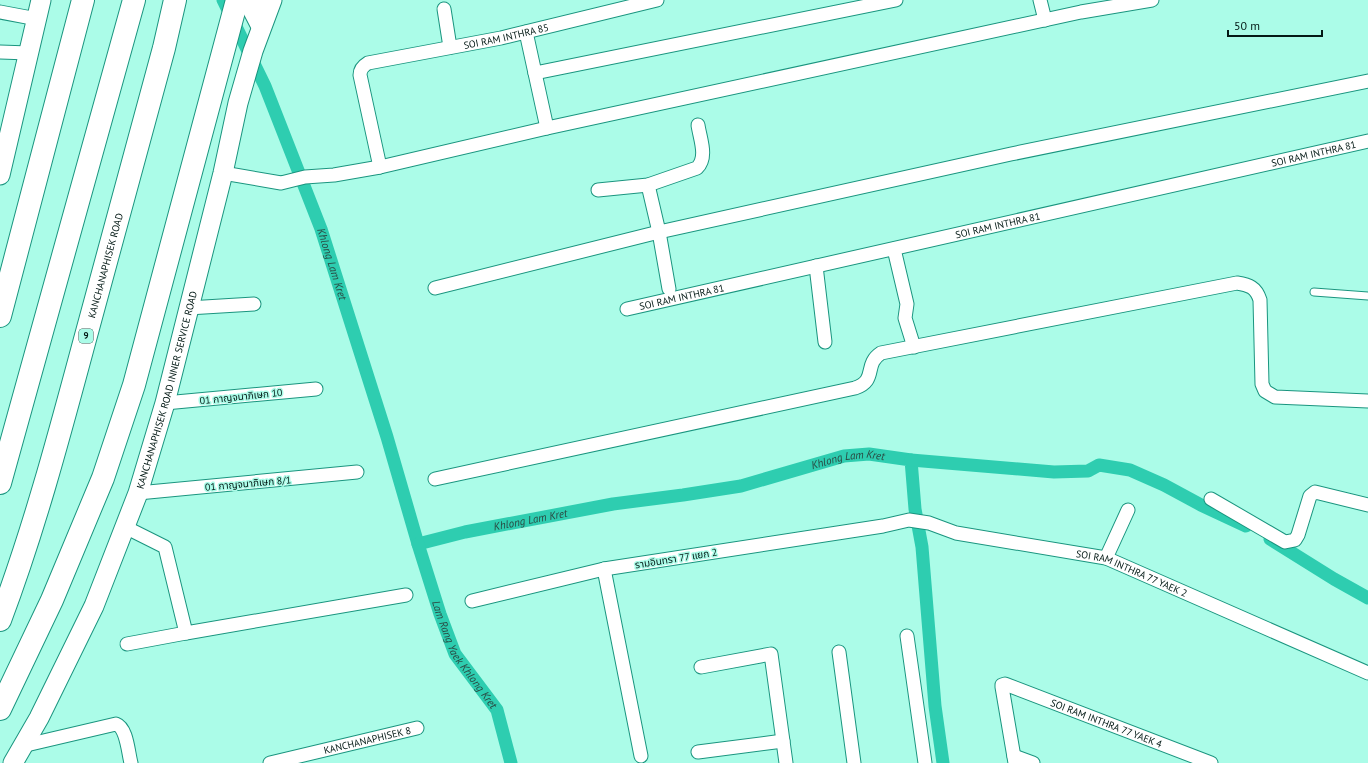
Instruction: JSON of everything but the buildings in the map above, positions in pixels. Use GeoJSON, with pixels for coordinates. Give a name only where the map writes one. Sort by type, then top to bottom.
{"type":"FeatureCollection","features":[{"type":"Feature","properties":{"kind":"highway"},"geometry":{"type":"LineString","coordinates":[[0,316],[83,0]]}},
{"type":"Feature","properties":{"kind":"highway","name":"KANCHANAPHISEK ROAD"},"geometry":{"type":"LineString","coordinates":[[0,620],[41,497],[76,375],[164,48],[175,0]]}},
{"type":"Feature","properties":{"kind":"highway"},"geometry":{"type":"LineString","coordinates":[[0,709],[52,600],[103,478],[134,385],[237,0]]}},
{"type":"Feature","properties":{"kind":"highway"},"geometry":{"type":"LineString","coordinates":[[0,483],[131,9]]}},
{"type":"Feature","properties":{"kind":"main road"},"geometry":{"type":"LineString","coordinates":[[1,171],[41,0]]}},
{"type":"Feature","properties":{"kind":"main road","name":"KANCHANAPHISEK ROAD INNER SERVICE ROAD"},"geometry":{"type":"LineString","coordinates":[[14,763],[22,746],[39,718],[94,606],[138,493],[166,403],[188,308],[223,173],[238,104],[253,52],[272,0]]}},
{"type":"Feature","properties":{"kind":"street"},"geometry":{"type":"LineString","coordinates":[[244,0],[263,25]]}},
{"type":"Feature","properties":{"kind":"street"},"geometry":{"type":"LineString","coordinates":[[257,0],[263,25]]}},
{"type":"Feature","properties":{"kind":"street","name":"SOI RAM INTHRA 85"},"geometry":{"type":"LineString","coordinates":[[380,167],[360,75],[360,71],[364,65],[526,32],[657,0]]}},
{"type":"Feature","properties":{"kind":"street"},"geometry":{"type":"LineString","coordinates":[[535,73],[896,0]]}},
{"type":"Feature","properties":{"kind":"street"},"geometry":{"type":"LineString","coordinates":[[1040,0],[1045,20]]}},
{"type":"Feature","properties":{"kind":"street"},"geometry":{"type":"LineString","coordinates":[[223,173],[281,183],[305,177],[334,176],[380,167],[547,128],[1081,12],[1152,0]]}},
{"type":"Feature","properties":{"kind":"street"},"geometry":{"type":"LineString","coordinates":[[444,9],[450,47]]}},
{"type":"Feature","properties":{"kind":"street"},"geometry":{"type":"LineString","coordinates":[[0,12],[37,19]]}},
{"type":"Feature","properties":{"kind":"street"},"geometry":{"type":"LineString","coordinates":[[526,32],[547,128]]}},
{"type":"Feature","properties":{"kind":"street"},"geometry":{"type":"LineString","coordinates":[[0,52],[29,53]]}},
{"type":"Feature","properties":{"kind":"street"},"geometry":{"type":"LineString","coordinates":[[435,288],[659,232],[1011,154],[1368,81]]}},
{"type":"Feature","properties":{"kind":"street"},"geometry":{"type":"LineString","coordinates":[[598,190],[648,185],[697,168],[701,164],[703,157],[698,125]]}},
{"type":"Feature","properties":{"kind":"street","name":"SOI RAM INTHRA 81"},"geometry":{"type":"LineString","coordinates":[[627,310],[1368,141]]}},
{"type":"Feature","properties":{"kind":"street"},"geometry":{"type":"LineString","coordinates":[[648,185],[659,232],[669,289]]}},
{"type":"Feature","properties":{"kind":"street"},"geometry":{"type":"LineString","coordinates":[[894,249],[907,304],[905,318],[914,346]]}},
{"type":"Feature","properties":{"kind":"street"},"geometry":{"type":"LineString","coordinates":[[816,266],[825,342]]}},
{"type":"Feature","properties":{"kind":"street"},"geometry":{"type":"LineString","coordinates":[[435,479],[855,388],[864,385],[869,379],[872,361],[881,353],[1237,283],[1247,284],[1254,288],[1260,300],[1262,384],[1265,391],[1275,397],[1368,401]]}},
{"type":"Feature","properties":{"kind":"street"},"geometry":{"type":"LineString","coordinates":[[188,308],[254,304]]}},
{"type":"Feature","properties":{"kind":"street","name":"01 กาญจนาภิเษก 10"},"geometry":{"type":"LineString","coordinates":[[166,403],[316,389]]}},
{"type":"Feature","properties":{"kind":"street","name":"01 กาญจนาภิเษก 8/1"},"geometry":{"type":"LineString","coordinates":[[138,493],[357,472]]}},
{"type":"Feature","properties":{"kind":"street"},"geometry":{"type":"LineString","coordinates":[[1211,499],[1285,542],[1295,540],[1298,535],[1310,496],[1315,492],[1367,501]]}},
{"type":"Feature","properties":{"kind":"street"},"geometry":{"type":"LineString","coordinates":[[1106,558],[1128,510]]}},
{"type":"Feature","properties":{"kind":"street","name":"SOI RAM INTHRA 77 YAEK 2"},"geometry":{"type":"LineString","coordinates":[[909,520],[929,523],[956,534],[1106,558],[1368,673]]}},
{"type":"Feature","properties":{"kind":"street","name":"รามอินทรา 77 แยก 2"},"geometry":{"type":"LineString","coordinates":[[472,601],[604,569],[883,526],[909,520]]}},
{"type":"Feature","properties":{"kind":"street"},"geometry":{"type":"LineString","coordinates":[[125,527],[164,547],[186,633]]}},
{"type":"Feature","properties":{"kind":"street"},"geometry":{"type":"LineString","coordinates":[[604,569],[641,756]]}},
{"type":"Feature","properties":{"kind":"street"},"geometry":{"type":"LineString","coordinates":[[127,644],[406,594]]}},
{"type":"Feature","properties":{"kind":"street"},"geometry":{"type":"LineString","coordinates":[[907,636],[925,763]]}},
{"type":"Feature","properties":{"kind":"street"},"geometry":{"type":"LineString","coordinates":[[839,652],[854,763]]}},
{"type":"Feature","properties":{"kind":"street"},"geometry":{"type":"LineString","coordinates":[[701,667],[772,654],[786,763]]}},
{"type":"Feature","properties":{"kind":"street","name":"SOI RAM INTHRA 77 YAEK 4"},"geometry":{"type":"LineString","coordinates":[[1014,760],[1002,687],[1002,685],[1005,684],[1211,763]]}},
{"type":"Feature","properties":{"kind":"street"},"geometry":{"type":"LineString","coordinates":[[22,746],[116,724],[120,725],[124,731],[131,763]]}},
{"type":"Feature","properties":{"kind":"street","name":"KANCHANAPHISEK 8"},"geometry":{"type":"LineString","coordinates":[[270,763],[417,728]]}},
{"type":"Feature","properties":{"kind":"street"},"geometry":{"type":"LineString","coordinates":[[698,752],[783,741]]}},
{"type":"Feature","properties":{"kind":"street"},"geometry":{"type":"LineString","coordinates":[[1014,760],[1033,763]]}},
{"type":"Feature","properties":{"kind":"lane"},"geometry":{"type":"LineString","coordinates":[[1314,292],[1368,296]]}},
{"type":"Feature","properties":{"kind":"waterway","name":"Khlong Lam Kret"},"geometry":{"type":"LineString","coordinates":[[223,0],[265,86],[321,229],[387,437],[418,544],[465,532],[613,504],[741,486],[844,456],[869,454],[911,460],[915,509],[922,547],[935,706],[943,763]]}},
{"type":"Feature","properties":{"kind":"waterway"},"geometry":{"type":"LineString","coordinates":[[911,460],[1054,472],[1088,471],[1099,465],[1130,470],[1164,485],[1201,505],[1246,526]]}},
{"type":"Feature","properties":{"kind":"waterway"},"geometry":{"type":"LineString","coordinates":[[1270,539],[1334,579],[1368,598]]}},
{"type":"Feature","properties":{"kind":"waterway","name":"Lam Rang Yaek Khlong Kret"},"geometry":{"type":"LineString","coordinates":[[418,544],[440,614],[455,654],[497,710],[511,763]]}}]}
